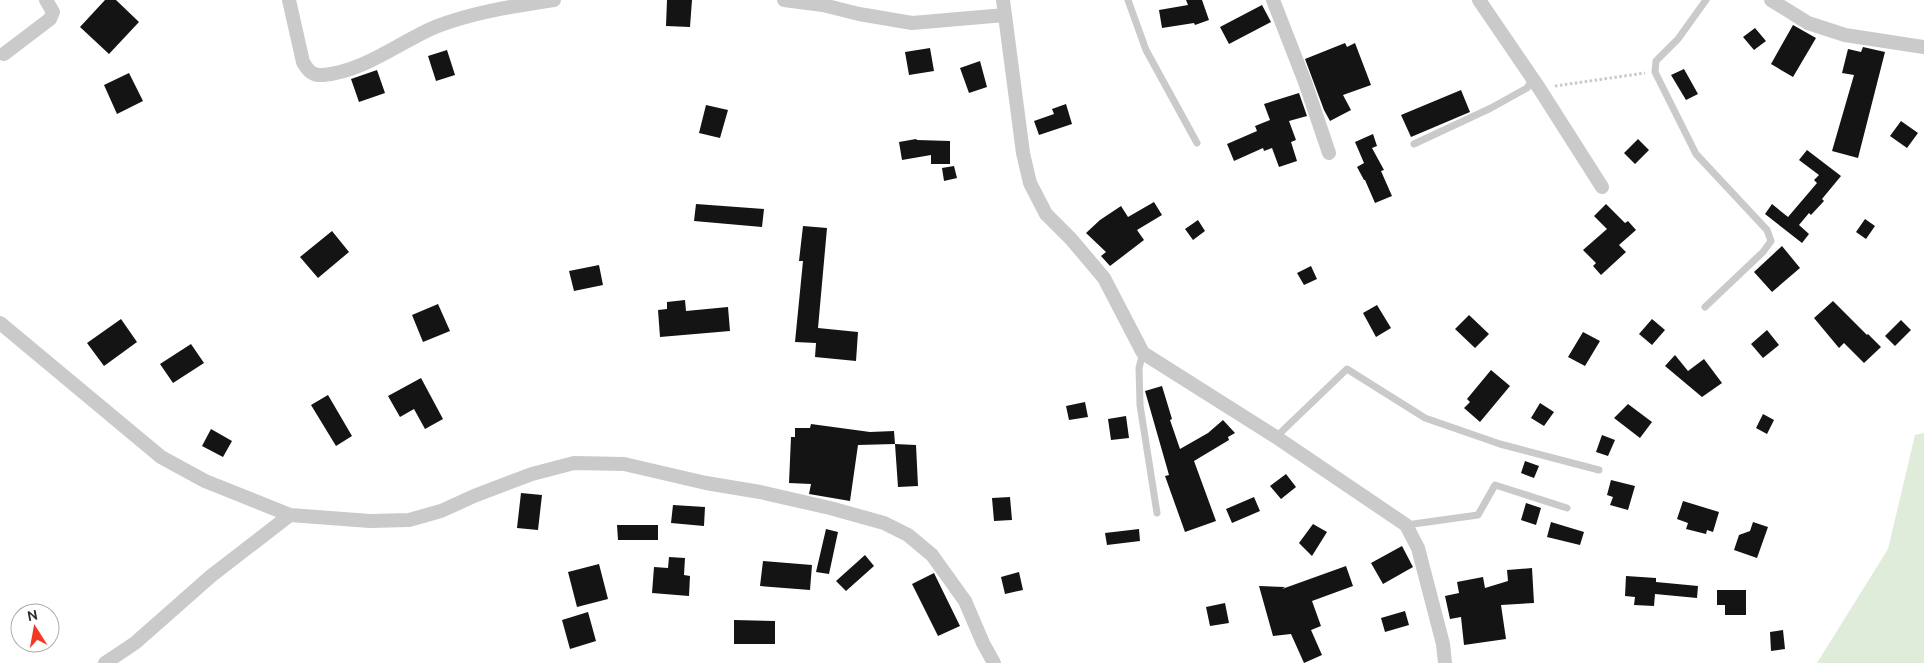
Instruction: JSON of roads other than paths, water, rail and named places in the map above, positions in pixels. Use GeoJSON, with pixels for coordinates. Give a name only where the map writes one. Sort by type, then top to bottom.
{"type":"FeatureCollection","features":[{"type":"Feature","properties":{"kind":"street"},"geometry":{"type":"LineString","coordinates":[[4,54],[50,19],[53,12],[46,0]]}},
{"type":"Feature","properties":{"kind":"street"},"geometry":{"type":"LineString","coordinates":[[289,0],[303,62],[307,70],[321,76],[379,57],[435,28],[465,17],[554,0]]}},
{"type":"Feature","properties":{"kind":"street"},"geometry":{"type":"LineString","coordinates":[[784,0],[822,5],[859,14],[912,23],[1005,15]]}},
{"type":"Feature","properties":{"kind":"street"},"geometry":{"type":"LineString","coordinates":[[1003,0],[1023,153],[1030,183],[1046,214],[1071,239],[1104,278],[1143,353],[1276,436],[1406,526],[1418,548],[1443,644],[1445,663]]}},
{"type":"Feature","properties":{"kind":"street"},"geometry":{"type":"LineString","coordinates":[[1273,0],[1305,82],[1329,153]]}},
{"type":"Feature","properties":{"kind":"street"},"geometry":{"type":"LineString","coordinates":[[1479,0],[1536,83],[1602,187]]}},
{"type":"Feature","properties":{"kind":"street"},"geometry":{"type":"LineString","coordinates":[[1771,0],[1808,23],[1846,35],[1924,47]]}},
{"type":"Feature","properties":{"kind":"street"},"geometry":{"type":"LineString","coordinates":[[0,323],[161,457],[205,481],[290,516],[370,521],[409,520],[441,512],[474,496],[540,472],[574,463],[624,464],[706,483],[760,492],[884,523],[908,535],[932,555],[965,601],[994,663]]}},
{"type":"Feature","properties":{"kind":"street"},"geometry":{"type":"LineString","coordinates":[[105,663],[135,643],[211,576],[290,516]]}},
{"type":"Feature","properties":{"kind":"lane"},"geometry":{"type":"LineString","coordinates":[[1128,0],[1146,50],[1198,143]]}},
{"type":"Feature","properties":{"kind":"lane"},"geometry":{"type":"LineString","coordinates":[[1705,307],[1763,252],[1771,242],[1767,230],[1696,154],[1655,72],[1656,61],[1678,39],[1706,0]]}},
{"type":"Feature","properties":{"kind":"lane"},"geometry":{"type":"LineString","coordinates":[[1414,144],[1490,108],[1536,83]]}},
{"type":"Feature","properties":{"kind":"lane"},"geometry":{"type":"LineString","coordinates":[[1143,353],[1139,368],[1140,404],[1157,513]]}},
{"type":"Feature","properties":{"kind":"lane"},"geometry":{"type":"LineString","coordinates":[[1276,436],[1347,369],[1425,418],[1500,444],[1599,470]]}},
{"type":"Feature","properties":{"kind":"lane"},"geometry":{"type":"LineString","coordinates":[[1406,526],[1478,515],[1495,485],[1567,508]]}}]}
